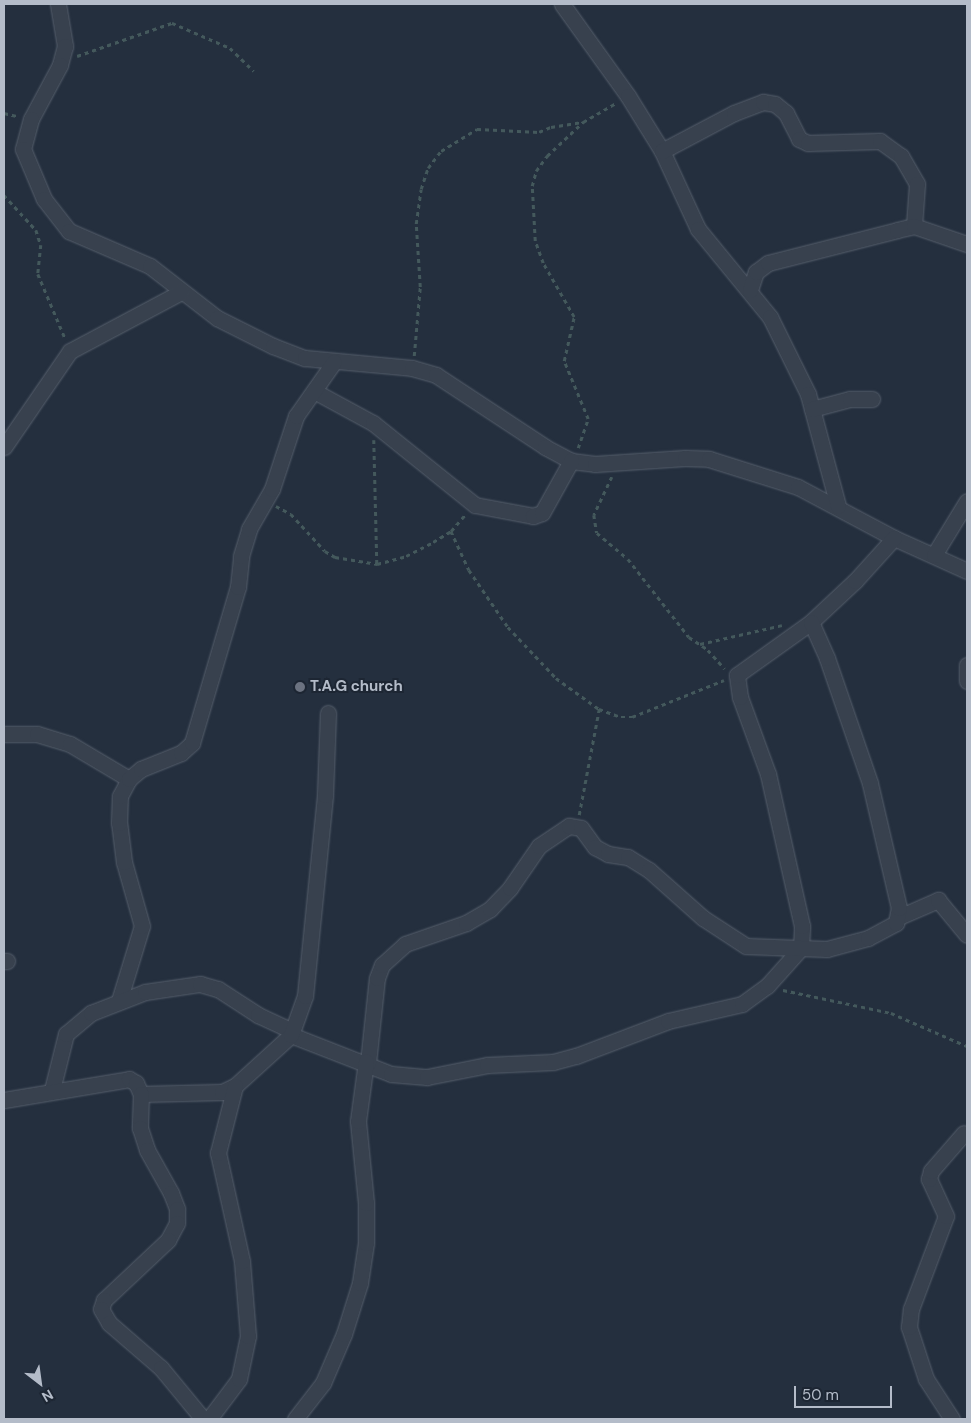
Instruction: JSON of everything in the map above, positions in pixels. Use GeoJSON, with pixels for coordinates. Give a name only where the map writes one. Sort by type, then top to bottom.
{"type":"FeatureCollection","features":[{"type":"Feature","properties":{"kind":"street"},"geometry":{"type":"LineString","coordinates":[[58,4],[65,46],[60,65],[42,95],[24,139],[27,162],[44,199],[69,231],[150,266],[181,292],[218,318],[273,346],[305,358],[412,368],[436,375],[462,389],[545,447],[571,461],[618,464],[684,458],[709,460],[798,487],[838,506],[894,538],[967,571]]}},
{"type":"Feature","properties":{"kind":"street"},"geometry":{"type":"LineString","coordinates":[[562,4],[628,96],[662,151],[698,229],[750,290],[770,317],[799,370],[812,409],[838,506]]}},
{"type":"Feature","properties":{"kind":"street"},"geometry":{"type":"LineString","coordinates":[[662,151],[734,113],[763,102],[775,104],[786,113],[799,139],[808,143],[880,141],[901,156],[917,184],[914,226]]}},
{"type":"Feature","properties":{"kind":"street"},"geometry":{"type":"LineString","coordinates":[[750,290],[756,272],[768,263],[914,226],[967,244]]}},
{"type":"Feature","properties":{"kind":"street"},"geometry":{"type":"LineString","coordinates":[[4,447],[70,351],[181,292]]}},
{"type":"Feature","properties":{"kind":"street"},"geometry":{"type":"LineString","coordinates":[[119,1001],[142,926],[124,862],[119,823],[120,796],[130,778],[141,769],[180,753],[192,743],[238,587],[241,556],[249,529],[272,489],[293,422],[334,362]]}},
{"type":"Feature","properties":{"kind":"street"},"geometry":{"type":"LineString","coordinates":[[314,391],[373,423],[475,505],[533,516],[542,513],[571,461]]}},
{"type":"Feature","properties":{"kind":"street"},"geometry":{"type":"LineString","coordinates":[[812,409],[850,399],[872,399]]}},
{"type":"Feature","properties":{"kind":"street"},"geometry":{"type":"LineString","coordinates":[[934,556],[967,501]]}},
{"type":"Feature","properties":{"kind":"street"},"geometry":{"type":"LineString","coordinates":[[52,1090],[66,1034],[91,1013],[145,992],[200,984],[218,989],[258,1015],[292,1033],[367,1062],[391,1074],[410,1077],[487,1065],[553,1062],[668,1021],[742,1004],[767,986],[801,948],[802,926],[768,774],[734,676],[811,622],[855,581],[894,538]]}},
{"type":"Feature","properties":{"kind":"street"},"geometry":{"type":"LineString","coordinates":[[811,622],[827,658],[870,784],[899,916]]}},
{"type":"Feature","properties":{"kind":"street"},"geometry":{"type":"LineString","coordinates":[[967,665],[967,681]]}},
{"type":"Feature","properties":{"kind":"street"},"geometry":{"type":"LineString","coordinates":[[141,1094],[222,1092],[235,1086],[292,1033],[305,996],[324,796],[328,713]]}},
{"type":"Feature","properties":{"kind":"street"},"geometry":{"type":"LineString","coordinates":[[4,734],[37,734],[70,744],[130,778]]}},
{"type":"Feature","properties":{"kind":"street"},"geometry":{"type":"LineString","coordinates":[[295,1419],[323,1383],[344,1334],[360,1282],[366,1243],[366,1203],[358,1121],[377,978],[382,965],[405,944],[466,923],[490,909],[510,888],[539,846],[557,832],[577,825],[595,847],[608,854],[628,858],[650,870],[725,935],[746,946],[827,949],[849,945],[888,928],[899,916],[938,900],[967,935]]}},
{"type":"Feature","properties":{"kind":"street"},"geometry":{"type":"LineString","coordinates":[[4,1100],[52,1090],[129,1079],[136,1083],[141,1094],[140,1128],[147,1150],[171,1193],[177,1209],[176,1223],[168,1240],[104,1300],[101,1309],[109,1323],[161,1368],[203,1419]]}},
{"type":"Feature","properties":{"kind":"street"},"geometry":{"type":"LineString","coordinates":[[209,1419],[239,1379],[248,1336],[242,1261],[218,1153],[235,1086]]}},
{"type":"Feature","properties":{"kind":"street"},"geometry":{"type":"LineString","coordinates":[[952,1419],[926,1379],[909,1327],[911,1309],[946,1216],[928,1179],[931,1171],[966,1134]]}},
{"type":"Feature","properties":{"kind":"path"},"geometry":{"type":"LineString","coordinates":[[60,65],[84,52],[172,23],[230,48],[254,71]]}},
{"type":"Feature","properties":{"kind":"path"},"geometry":{"type":"LineString","coordinates":[[571,461],[585,434],[588,419],[564,361],[574,317],[543,263],[535,241],[532,186],[536,171],[547,156],[582,122],[628,96]]}},
{"type":"Feature","properties":{"kind":"path"},"geometry":{"type":"LineString","coordinates":[[412,368],[420,286],[416,224],[421,188],[428,168],[441,151],[477,129],[539,132],[551,127],[582,122]]}},
{"type":"Feature","properties":{"kind":"path"},"geometry":{"type":"LineString","coordinates":[[4,194],[36,230],[41,246],[38,274],[70,351]]}},
{"type":"Feature","properties":{"kind":"path"},"geometry":{"type":"LineString","coordinates":[[373,423],[377,564]]}},
{"type":"Feature","properties":{"kind":"path"},"geometry":{"type":"LineString","coordinates":[[451,531],[469,570],[508,628],[556,678],[599,709],[621,718],[632,717],[734,676],[715,656],[689,637],[628,559],[597,532],[594,515],[618,464]]}},
{"type":"Feature","properties":{"kind":"path"},"geometry":{"type":"LineString","coordinates":[[265,501],[291,514],[325,551],[335,557],[377,564],[406,556],[451,531],[475,505]]}},
{"type":"Feature","properties":{"kind":"path"},"geometry":{"type":"LineString","coordinates":[[699,645],[783,625],[811,622]]}},
{"type":"Feature","properties":{"kind":"path"},"geometry":{"type":"LineString","coordinates":[[577,825],[599,709]]}},
{"type":"Feature","properties":{"kind":"path"},"geometry":{"type":"LineString","coordinates":[[767,986],[891,1013],[967,1046]]}},
{"type":"Feature","properties":{"kind":"place","name":"T.A.G church"},"geometry":{"type":"Point","coordinates":[300,687]}}]}
